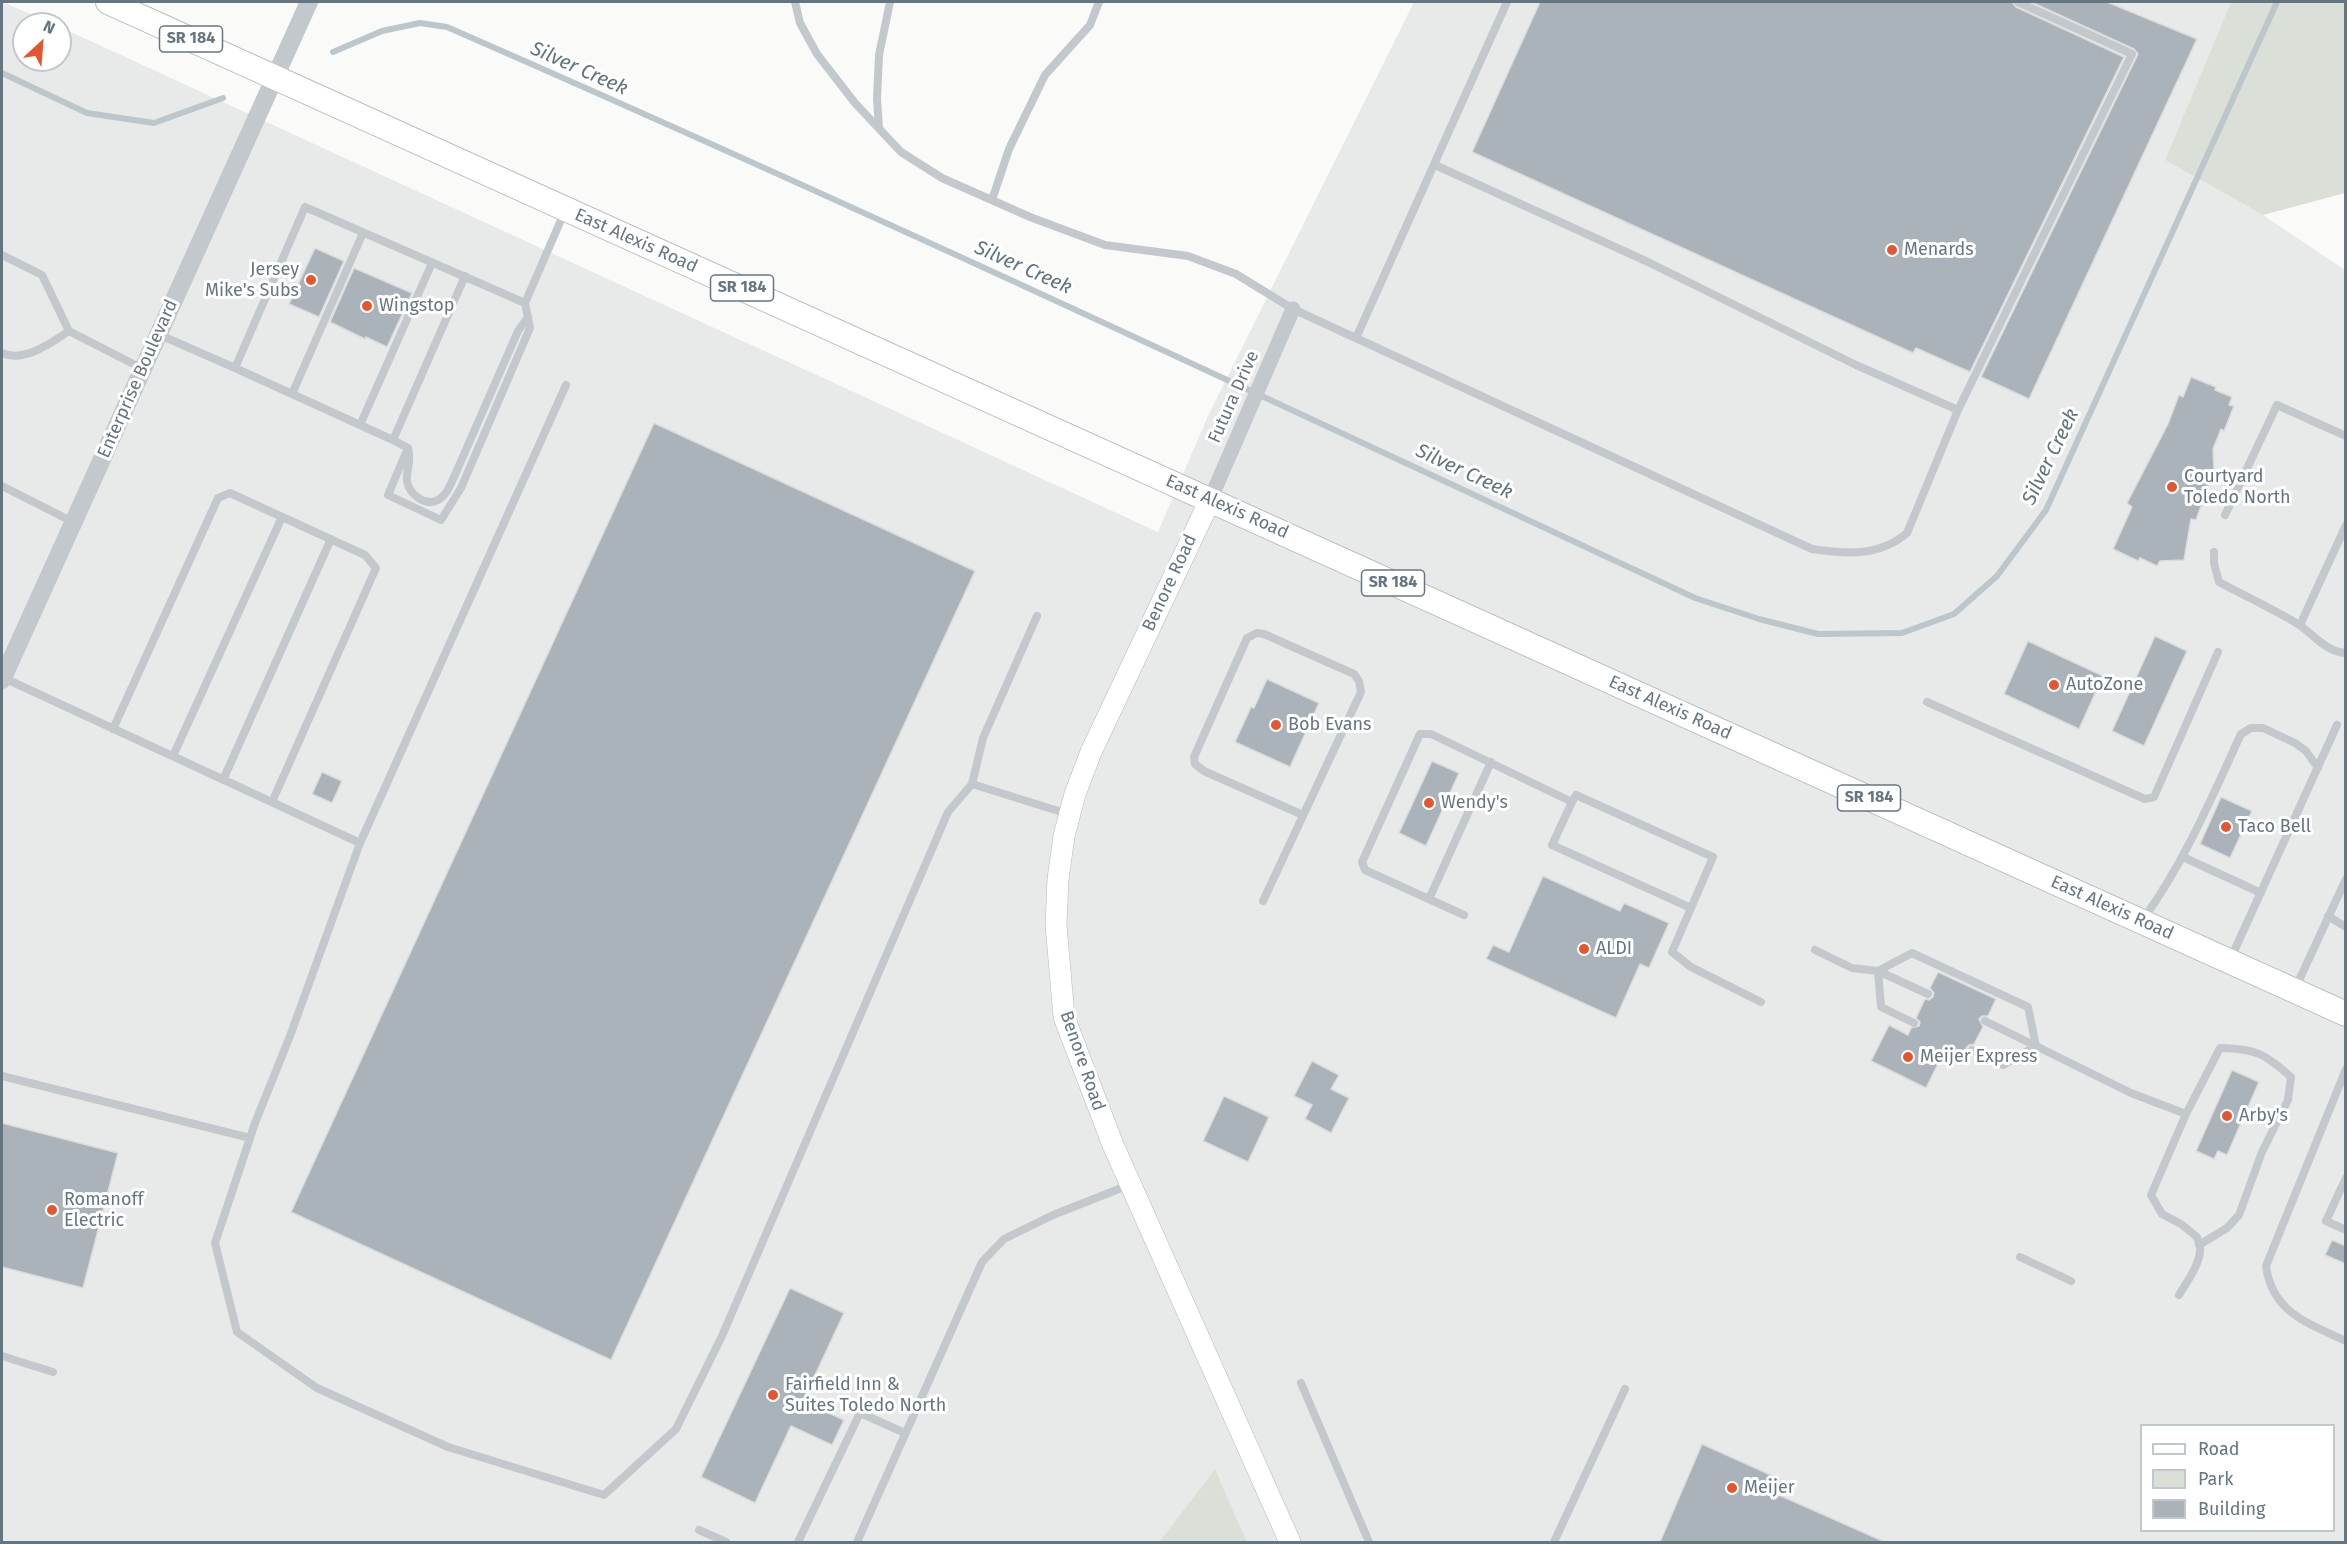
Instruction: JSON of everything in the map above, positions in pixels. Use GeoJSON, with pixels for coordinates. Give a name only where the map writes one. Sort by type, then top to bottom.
{"type":"FeatureCollection","features":[{"type":"Feature","properties":{"kind":"main road","name":"East Alexis Road"},"geometry":{"type":"LineString","coordinates":[[108,2],[2346,1014]]}},
{"type":"Feature","properties":{"kind":"main road","name":"Benore Road"},"geometry":{"type":"LineString","coordinates":[[1209,500],[1091,752],[1064,836],[1058,879],[1056,925],[1064,1017],[1092,1096],[1290,1542]]}},
{"type":"Feature","properties":{"kind":"street"},"geometry":{"type":"LineString","coordinates":[[275,77],[309,2]]}},
{"type":"Feature","properties":{"kind":"street","name":"Enterprise Boulevard"},"geometry":{"type":"LineString","coordinates":[[2,679],[275,77]]}},
{"type":"Feature","properties":{"kind":"street","name":"Futura Drive"},"geometry":{"type":"LineString","coordinates":[[1209,500],[1293,309]]}},
{"type":"Feature","properties":{"kind":"lane"},"geometry":{"type":"LineString","coordinates":[[795,2],[800,23],[817,54],[855,103],[902,152],[942,178],[1105,244],[1188,256],[1236,274],[1293,309],[1812,549],[1852,554],[1870,552],[1895,544],[1907,533],[1958,410],[2132,54],[2018,2]]}},
{"type":"Feature","properties":{"kind":"lane"},"geometry":{"type":"LineString","coordinates":[[879,128],[877,99],[879,55],[890,2]]}},
{"type":"Feature","properties":{"kind":"lane"},"geometry":{"type":"LineString","coordinates":[[992,200],[1009,149],[1045,75],[1090,25],[1099,2]]}},
{"type":"Feature","properties":{"kind":"lane"},"geometry":{"type":"LineString","coordinates":[[1356,338],[1507,2]]}},
{"type":"Feature","properties":{"kind":"lane"},"geometry":{"type":"LineString","coordinates":[[1435,165],[1648,262],[1856,365],[1958,410]]}},
{"type":"Feature","properties":{"kind":"lane"},"geometry":{"type":"LineString","coordinates":[[235,368],[305,207],[525,303]]}},
{"type":"Feature","properties":{"kind":"lane"},"geometry":{"type":"LineString","coordinates":[[408,448],[388,495],[441,520],[461,488],[526,338],[530,328],[525,303],[566,209]]}},
{"type":"Feature","properties":{"kind":"lane"},"geometry":{"type":"LineString","coordinates":[[292,394],[363,232]]}},
{"type":"Feature","properties":{"kind":"lane"},"geometry":{"type":"LineString","coordinates":[[2,255],[42,275],[69,331],[143,369]]}},
{"type":"Feature","properties":{"kind":"lane"},"geometry":{"type":"LineString","coordinates":[[360,425],[432,263]]}},
{"type":"Feature","properties":{"kind":"lane"},"geometry":{"type":"LineString","coordinates":[[393,440],[465,276]]}},
{"type":"Feature","properties":{"kind":"lane"},"geometry":{"type":"LineString","coordinates":[[159,334],[408,448],[411,460],[407,479],[410,490],[418,498],[430,502],[440,499],[451,484],[518,331],[528,317]]}},
{"type":"Feature","properties":{"kind":"lane"},"geometry":{"type":"LineString","coordinates":[[2,353],[7,356],[24,355],[69,331]]}},
{"type":"Feature","properties":{"kind":"lane"},"geometry":{"type":"LineString","coordinates":[[566,385],[360,843],[290,1036],[250,1138],[215,1243],[237,1332],[317,1388],[437,1442],[604,1495],[676,1429],[722,1336],[948,812],[972,784],[983,738],[1037,616]]}},
{"type":"Feature","properties":{"kind":"lane"},"geometry":{"type":"LineString","coordinates":[[2225,515],[2277,405],[2346,436]]}},
{"type":"Feature","properties":{"kind":"lane"},"geometry":{"type":"LineString","coordinates":[[2,486],[73,522]]}},
{"type":"Feature","properties":{"kind":"lane"},"geometry":{"type":"LineString","coordinates":[[113,729],[219,498],[230,493],[331,539],[365,555],[375,568],[272,802]]}},
{"type":"Feature","properties":{"kind":"lane"},"geometry":{"type":"LineString","coordinates":[[173,756],[282,517]]}},
{"type":"Feature","properties":{"kind":"lane"},"geometry":{"type":"LineString","coordinates":[[2300,625],[2346,525]]}},
{"type":"Feature","properties":{"kind":"lane"},"geometry":{"type":"LineString","coordinates":[[223,780],[331,539]]}},
{"type":"Feature","properties":{"kind":"lane"},"geometry":{"type":"LineString","coordinates":[[2214,552],[2214,563],[2220,582],[2300,625],[2321,643],[2340,653],[2346,653]]}},
{"type":"Feature","properties":{"kind":"lane"},"geometry":{"type":"LineString","coordinates":[[1263,901],[1361,692],[1359,681],[1354,674],[1264,634],[1257,633],[1247,638],[1194,757],[1195,764],[1204,771],[1303,815]]}},
{"type":"Feature","properties":{"kind":"lane"},"geometry":{"type":"LineString","coordinates":[[1927,702],[2145,799],[2154,797],[2218,652]]}},
{"type":"Feature","properties":{"kind":"lane"},"geometry":{"type":"LineString","coordinates":[[2,679],[360,843]]}},
{"type":"Feature","properties":{"kind":"lane"},"geometry":{"type":"LineString","coordinates":[[2229,961],[2337,725]]}},
{"type":"Feature","properties":{"kind":"lane"},"geometry":{"type":"LineString","coordinates":[[2142,921],[2167,886],[2183,857],[2241,734],[2251,728],[2263,728],[2295,743],[2306,752],[2318,768]]}},
{"type":"Feature","properties":{"kind":"lane"},"geometry":{"type":"LineString","coordinates":[[1464,915],[1365,870],[1362,862],[1420,734],[1431,734],[1572,802]]}},
{"type":"Feature","properties":{"kind":"lane"},"geometry":{"type":"LineString","coordinates":[[1430,899],[1491,762]]}},
{"type":"Feature","properties":{"kind":"lane"},"geometry":{"type":"LineString","coordinates":[[972,784],[1070,814]]}},
{"type":"Feature","properties":{"kind":"lane"},"geometry":{"type":"LineString","coordinates":[[1691,908],[1552,845],[1576,795],[1713,857],[1691,908],[1672,952],[1691,967],[1761,1002]]}},
{"type":"Feature","properties":{"kind":"lane"},"geometry":{"type":"LineString","coordinates":[[2183,857],[2260,893]]}},
{"type":"Feature","properties":{"kind":"lane"},"geometry":{"type":"LineString","coordinates":[[2294,991],[2346,879]]}},
{"type":"Feature","properties":{"kind":"lane"},"geometry":{"type":"LineString","coordinates":[[2328,916],[2346,927]]}},
{"type":"Feature","properties":{"kind":"lane"},"geometry":{"type":"LineString","coordinates":[[1815,950],[1851,968],[1878,971],[1928,994]]}},
{"type":"Feature","properties":{"kind":"lane"},"geometry":{"type":"LineString","coordinates":[[1878,971],[1912,953],[2028,1007],[2036,1046]]}},
{"type":"Feature","properties":{"kind":"lane"},"geometry":{"type":"LineString","coordinates":[[1878,971],[1881,1007],[1914,1023]]}},
{"type":"Feature","properties":{"kind":"lane"},"geometry":{"type":"LineString","coordinates":[[1985,1021],[2131,1093],[2186,1114]]}},
{"type":"Feature","properties":{"kind":"lane"},"geometry":{"type":"LineString","coordinates":[[1972,1050],[2003,1065],[2036,1046]]}},
{"type":"Feature","properties":{"kind":"lane"},"geometry":{"type":"LineString","coordinates":[[2179,1295],[2200,1251],[2199,1245],[2198,1237],[2181,1224],[2162,1214],[2151,1195],[2154,1183],[2220,1048],[2246,1048],[2269,1057],[2290,1077],[2288,1100],[2262,1152],[2239,1215],[2227,1228],[2199,1245]]}},
{"type":"Feature","properties":{"kind":"lane"},"geometry":{"type":"LineString","coordinates":[[2346,1069],[2266,1266],[2274,1295],[2288,1311],[2346,1341]]}},
{"type":"Feature","properties":{"kind":"lane"},"geometry":{"type":"LineString","coordinates":[[2,1076],[250,1138]]}},
{"type":"Feature","properties":{"kind":"lane"},"geometry":{"type":"LineString","coordinates":[[2346,1178],[2326,1221],[2346,1230]]}},
{"type":"Feature","properties":{"kind":"lane"},"geometry":{"type":"LineString","coordinates":[[857,1542],[981,1262],[1004,1239],[1053,1215],[1130,1184]]}},
{"type":"Feature","properties":{"kind":"lane"},"geometry":{"type":"LineString","coordinates":[[2020,1257],[2070,1281]]}},
{"type":"Feature","properties":{"kind":"lane"},"geometry":{"type":"LineString","coordinates":[[2,1356],[53,1372]]}},
{"type":"Feature","properties":{"kind":"lane"},"geometry":{"type":"LineString","coordinates":[[1302,1383],[1368,1542]]}},
{"type":"Feature","properties":{"kind":"lane"},"geometry":{"type":"LineString","coordinates":[[1554,1542],[1625,1389]]}},
{"type":"Feature","properties":{"kind":"lane"},"geometry":{"type":"LineString","coordinates":[[798,1542],[860,1413],[905,1433]]}},
{"type":"Feature","properties":{"kind":"lane"},"geometry":{"type":"LineString","coordinates":[[699,1530],[726,1542]]}},
{"type":"Feature","properties":{"kind":"shaded area"},"geometry":{"type":"Polygon","coordinates":[[[2,2],[26,12],[12,12],[12,72],[72,72],[72,33],[1158,532],[1208,416],[1414,2],[2231,2],[2165,160],[2263,215],[2345,270],[2345,1542],[1247,1542],[1215,1469],[1159,1542],[2,1542],[2,2]]]}},
{"type":"Feature","properties":{"kind":"green space"},"geometry":{"type":"Polygon","coordinates":[[[2231,2],[2345,2],[2345,193],[2263,215],[2165,160],[2231,2]]]}},
{"type":"Feature","properties":{"kind":"green space"},"geometry":{"type":"Polygon","coordinates":[[[1215,1469],[1247,1542],[1159,1542],[1215,1469]]]}},
{"type":"Feature","properties":{"kind":"building","name":"Menards"},"geometry":{"type":"Polygon","coordinates":[[[1540,2],[2012,2],[2016,7],[2124,57],[1970,372],[1916,348],[1913,353],[1472,152],[1540,2]]]}},
{"type":"Feature","properties":{"kind":"building"},"geometry":{"type":"Polygon","coordinates":[[[2031,2],[2107,2],[2197,39],[2029,399],[1981,377],[2138,54],[2134,49],[2031,2]]]}},
{"type":"Feature","properties":{"kind":"building","name":"Jersey Mike's Subs"},"geometry":{"type":"Polygon","coordinates":[[[315,248],[344,261],[319,317],[289,304],[315,248]]]}},
{"type":"Feature","properties":{"kind":"building"},"geometry":{"type":"Polygon","coordinates":[[[354,268],[412,293],[387,347],[330,322],[354,268]]]}},
{"type":"Feature","properties":{"kind":"building","name":"Courtyard Toledo North"},"geometry":{"type":"Polygon","coordinates":[[[2191,377],[2216,387],[2215,390],[2232,397],[2229,405],[2234,406],[2224,431],[2221,429],[2213,449],[2214,470],[2196,520],[2191,519],[2184,560],[2160,561],[2157,566],[2140,558],[2138,561],[2113,549],[2132,507],[2127,503],[2168,424],[2179,395],[2183,397],[2191,377]]]}},
{"type":"Feature","properties":{"kind":"building"},"geometry":{"type":"Polygon","coordinates":[[[654,423],[975,571],[611,1360],[291,1212],[654,423]]]}},
{"type":"Feature","properties":{"kind":"building"},"geometry":{"type":"Polygon","coordinates":[[[2155,636],[2187,651],[2144,746],[2112,731],[2155,636]]]}},
{"type":"Feature","properties":{"kind":"building","name":"AutoZone"},"geometry":{"type":"Polygon","coordinates":[[[2028,641],[2103,676],[2079,729],[2004,694],[2028,641]]]}},
{"type":"Feature","properties":{"kind":"building","name":"Bob Evans"},"geometry":{"type":"Polygon","coordinates":[[[1267,679],[1319,703],[1290,767],[1235,742],[1267,679]]]}},
{"type":"Feature","properties":{"kind":"building","name":"Wendy's"},"geometry":{"type":"Polygon","coordinates":[[[1432,761],[1459,773],[1426,846],[1399,833],[1432,761]]]}},
{"type":"Feature","properties":{"kind":"building"},"geometry":{"type":"Polygon","coordinates":[[[322,772],[342,781],[332,803],[312,794],[322,772]]]}},
{"type":"Feature","properties":{"kind":"building","name":"Taco Bell"},"geometry":{"type":"Polygon","coordinates":[[[2221,797],[2252,811],[2230,858],[2200,844],[2221,797]]]}},
{"type":"Feature","properties":{"kind":"building","name":"ALDI"},"geometry":{"type":"Polygon","coordinates":[[[1543,876],[1620,911],[1624,903],[1669,923],[1649,968],[1640,964],[1616,1018],[1486,959],[1493,945],[1509,952],[1543,876]]]}},
{"type":"Feature","properties":{"kind":"building"},"geometry":{"type":"Polygon","coordinates":[[[1938,972],[1996,999],[1988,1016],[1982,1016],[1979,1019],[1983,1027],[1974,1044],[1966,1048],[1969,1055],[1966,1062],[1944,1052],[1926,1088],[1871,1061],[1889,1025],[1908,1035],[1911,1028],[1919,1026],[1920,1022],[1916,1018],[1925,999],[1929,1000],[1933,997],[1934,993],[1930,988],[1938,972]]]}},
{"type":"Feature","properties":{"kind":"building"},"geometry":{"type":"Polygon","coordinates":[[[1312,1061],[1339,1075],[1331,1089],[1349,1098],[1331,1133],[1305,1119],[1312,1105],[1294,1096],[1312,1061]]]}},
{"type":"Feature","properties":{"kind":"building","name":"Arby's"},"geometry":{"type":"Polygon","coordinates":[[[2232,1070],[2259,1082],[2227,1155],[2218,1151],[2214,1159],[2196,1151],[2232,1070]]]}},
{"type":"Feature","properties":{"kind":"building"},"geometry":{"type":"Polygon","coordinates":[[[1224,1096],[1269,1117],[1248,1162],[1203,1141],[1224,1096]]]}},
{"type":"Feature","properties":{"kind":"building","name":"Romanoff Electric"},"geometry":{"type":"Polygon","coordinates":[[[2,1123],[118,1153],[83,1288],[2,1267],[2,1123]]]}},
{"type":"Feature","properties":{"kind":"building"},"geometry":{"type":"Polygon","coordinates":[[[2332,1240],[2346,1246],[2346,1264],[2325,1255],[2332,1240]]]}},
{"type":"Feature","properties":{"kind":"building","name":"Fairfield Inn & Suites Toledo North"},"geometry":{"type":"Polygon","coordinates":[[[790,1288],[844,1313],[803,1401],[844,1420],[832,1445],[791,1426],[755,1503],[701,1477],[790,1288]]]}},
{"type":"Feature","properties":{"kind":"building","name":"Meijer"},"geometry":{"type":"Polygon","coordinates":[[[1702,1444],[1784,1481],[1779,1495],[1885,1542],[1660,1542],[1702,1444]]]}},
{"type":"Feature","properties":{"kind":"waterway","name":"Silver Creek"},"geometry":{"type":"LineString","coordinates":[[333,52],[382,31],[420,23],[447,27],[917,237],[1695,598],[1759,619],[1818,634],[1902,633],[1954,614],[1997,576],[2046,510],[2277,2]]}},
{"type":"Feature","properties":{"kind":"waterway","name":"Silver Creek"},"geometry":{"type":"LineString","coordinates":[[2,73],[87,113],[154,123],[223,98]]}},
{"type":"Feature","properties":{"kind":"place","name":"Menards"},"geometry":{"type":"Point","coordinates":[1892,250]}},
{"type":"Feature","properties":{"kind":"place","name":"Jersey Mike's Subs"},"geometry":{"type":"Point","coordinates":[311,280]}},
{"type":"Feature","properties":{"kind":"place","name":"Wingstop"},"geometry":{"type":"Point","coordinates":[367,306]}},
{"type":"Feature","properties":{"kind":"place","name":"Courtyard Toledo North"},"geometry":{"type":"Point","coordinates":[2172,487]}},
{"type":"Feature","properties":{"kind":"place","name":"AutoZone"},"geometry":{"type":"Point","coordinates":[2054,685]}},
{"type":"Feature","properties":{"kind":"place","name":"Bob Evans"},"geometry":{"type":"Point","coordinates":[1276,725]}},
{"type":"Feature","properties":{"kind":"place","name":"Wendy's"},"geometry":{"type":"Point","coordinates":[1429,803]}},
{"type":"Feature","properties":{"kind":"place","name":"Taco Bell"},"geometry":{"type":"Point","coordinates":[2226,827]}},
{"type":"Feature","properties":{"kind":"place","name":"ALDI"},"geometry":{"type":"Point","coordinates":[1584,949]}},
{"type":"Feature","properties":{"kind":"place","name":"Meijer Express"},"geometry":{"type":"Point","coordinates":[1908,1057]}},
{"type":"Feature","properties":{"kind":"place","name":"Arby's"},"geometry":{"type":"Point","coordinates":[2227,1116]}},
{"type":"Feature","properties":{"kind":"place","name":"Romanoff Electric"},"geometry":{"type":"Point","coordinates":[52,1210]}},
{"type":"Feature","properties":{"kind":"place","name":"Fairfield Inn & Suites Toledo North"},"geometry":{"type":"Point","coordinates":[773,1395]}},
{"type":"Feature","properties":{"kind":"place","name":"Meijer"},"geometry":{"type":"Point","coordinates":[1732,1488]}}]}
